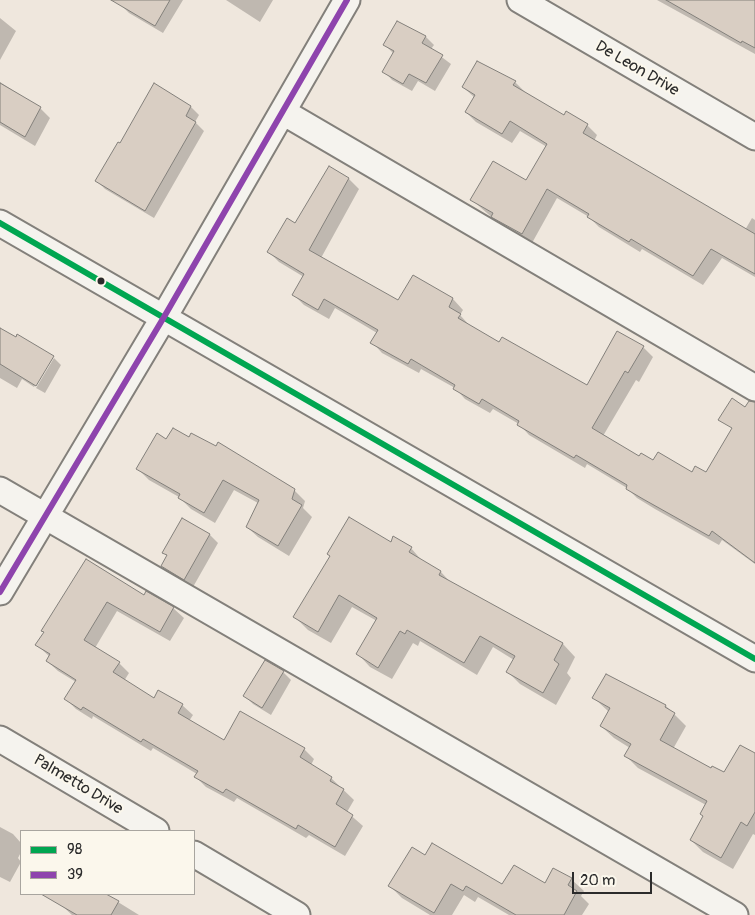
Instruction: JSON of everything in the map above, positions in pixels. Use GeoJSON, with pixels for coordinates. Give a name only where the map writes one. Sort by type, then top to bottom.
{"type":"FeatureCollection","features":[{"type":"Feature","properties":{"kind":"street"},"geometry":{"type":"LineString","coordinates":[[0,592],[164,317],[347,0]]}},
{"type":"Feature","properties":{"kind":"street","name":"De Leon Drive"},"geometry":{"type":"LineString","coordinates":[[520,0],[755,137]]}},
{"type":"Feature","properties":{"kind":"street"},"geometry":{"type":"LineString","coordinates":[[282,112],[755,388]]}},
{"type":"Feature","properties":{"kind":"street"},"geometry":{"type":"LineString","coordinates":[[0,223],[755,659]]}},
{"type":"Feature","properties":{"kind":"street"},"geometry":{"type":"LineString","coordinates":[[0,490],[735,915]]}},
{"type":"Feature","properties":{"kind":"street","name":"Palmetto Drive"},"geometry":{"type":"LineString","coordinates":[[0,739],[154,830]]}},
{"type":"Feature","properties":{"kind":"street"},"geometry":{"type":"LineString","coordinates":[[195,855],[297,915]]}},
{"type":"Feature","properties":{"kind":"building"},"geometry":{"type":"Polygon","coordinates":[[[111,0],[170,0],[155,26],[111,0]]]}},
{"type":"Feature","properties":{"kind":"building"},"geometry":{"type":"Polygon","coordinates":[[[666,0],[755,0],[755,48],[742,41],[741,43],[666,0]]]}},
{"type":"Feature","properties":{"kind":"building"},"geometry":{"type":"Polygon","coordinates":[[[397,21],[426,36],[422,43],[443,55],[426,83],[409,74],[403,84],[382,72],[394,51],[383,45],[397,21]]]}},
{"type":"Feature","properties":{"kind":"building"},"geometry":{"type":"Polygon","coordinates":[[[477,61],[516,81],[513,85],[564,115],[566,111],[588,124],[583,133],[755,234],[755,274],[711,249],[693,276],[631,239],[629,242],[587,217],[589,214],[547,189],[522,234],[491,217],[493,213],[470,200],[493,161],[526,180],[547,144],[510,121],[502,134],[465,112],[475,95],[462,87],[477,61]]]}},
{"type":"Feature","properties":{"kind":"building"},"geometry":{"type":"Polygon","coordinates":[[[0,83],[41,107],[25,137],[0,122],[0,83]]]}},
{"type":"Feature","properties":{"kind":"building"},"geometry":{"type":"Polygon","coordinates":[[[154,83],[191,106],[186,116],[196,122],[145,211],[95,181],[118,142],[120,143],[154,83]]]}},
{"type":"Feature","properties":{"kind":"building"},"geometry":{"type":"Polygon","coordinates":[[[329,166],[349,178],[309,250],[398,300],[413,275],[453,298],[449,307],[461,314],[458,318],[499,342],[502,337],[587,385],[617,331],[644,346],[628,373],[625,371],[592,428],[639,456],[641,453],[653,460],[658,452],[692,472],[695,466],[706,472],[732,428],[718,420],[732,398],[745,407],[749,401],[755,402],[755,563],[712,531],[709,536],[643,499],[626,489],[627,485],[576,455],[574,458],[517,425],[519,421],[482,399],[479,404],[453,389],[455,385],[411,359],[408,364],[370,343],[378,330],[324,299],[318,310],[292,295],[304,274],[267,252],[287,218],[295,223],[329,166]]]}},
{"type":"Feature","properties":{"kind":"building"},"geometry":{"type":"Polygon","coordinates":[[[0,328],[16,337],[17,334],[54,356],[36,386],[0,364],[0,328]]]}},
{"type":"Feature","properties":{"kind":"building"},"geometry":{"type":"Polygon","coordinates":[[[173,428],[189,437],[191,433],[216,446],[218,442],[295,489],[292,499],[302,505],[278,546],[246,527],[259,500],[223,480],[204,513],[178,498],[180,494],[136,469],[157,433],[166,439],[173,428]]]}},
{"type":"Feature","properties":{"kind":"building"},"geometry":{"type":"Polygon","coordinates":[[[349,517],[391,542],[393,536],[412,547],[409,552],[441,571],[439,575],[563,643],[554,660],[559,664],[543,693],[506,672],[515,656],[480,636],[464,663],[407,630],[405,634],[400,631],[378,668],[356,654],[377,618],[339,595],[318,632],[293,617],[330,556],[327,554],[349,517]]]}},
{"type":"Feature","properties":{"kind":"building"},"geometry":{"type":"Polygon","coordinates":[[[182,518],[210,534],[184,580],[161,566],[167,555],[162,553],[182,518]]]}},
{"type":"Feature","properties":{"kind":"building"},"geometry":{"type":"Polygon","coordinates":[[[86,559],[144,595],[146,591],[174,607],[160,632],[107,602],[84,640],[120,662],[113,672],[154,698],[158,690],[183,704],[178,713],[224,740],[240,711],[305,748],[300,757],[332,777],[330,781],[344,789],[336,804],[353,815],[335,847],[298,825],[296,829],[226,789],[223,793],[194,777],[198,771],[143,739],[141,742],[83,707],[81,710],[64,699],[76,680],[46,661],[50,654],[35,645],[44,632],[41,631],[86,559]]]}},
{"type":"Feature","properties":{"kind":"building"},"geometry":{"type":"Polygon","coordinates":[[[265,660],[284,671],[262,708],[243,696],[265,660]]]}},
{"type":"Feature","properties":{"kind":"building"},"geometry":{"type":"Polygon","coordinates":[[[606,674],[666,705],[665,707],[675,713],[660,740],[711,768],[712,766],[724,772],[740,745],[755,753],[755,812],[747,826],[741,822],[721,858],[690,840],[703,816],[700,814],[707,801],[624,756],[631,744],[600,726],[610,708],[592,698],[606,674]]]}},
{"type":"Feature","properties":{"kind":"building"},"geometry":{"type":"Polygon","coordinates":[[[432,843],[502,884],[514,865],[545,883],[553,868],[572,878],[568,885],[577,891],[564,915],[516,915],[466,886],[463,891],[451,884],[434,913],[388,886],[412,847],[425,855],[432,843]]]}},
{"type":"Feature","properties":{"kind":"building"},"geometry":{"type":"Polygon","coordinates":[[[43,895],[108,895],[119,901],[111,915],[77,915],[43,895]]]}},
{"type":"Feature","properties":{"kind":"transit line","name":"39"},"geometry":{"type":"LineString","coordinates":[[0,592],[164,317],[347,0]]}},
{"type":"Feature","properties":{"kind":"transit line","name":"98"},"geometry":{"type":"LineString","coordinates":[[0,223],[755,659]]}}]}
